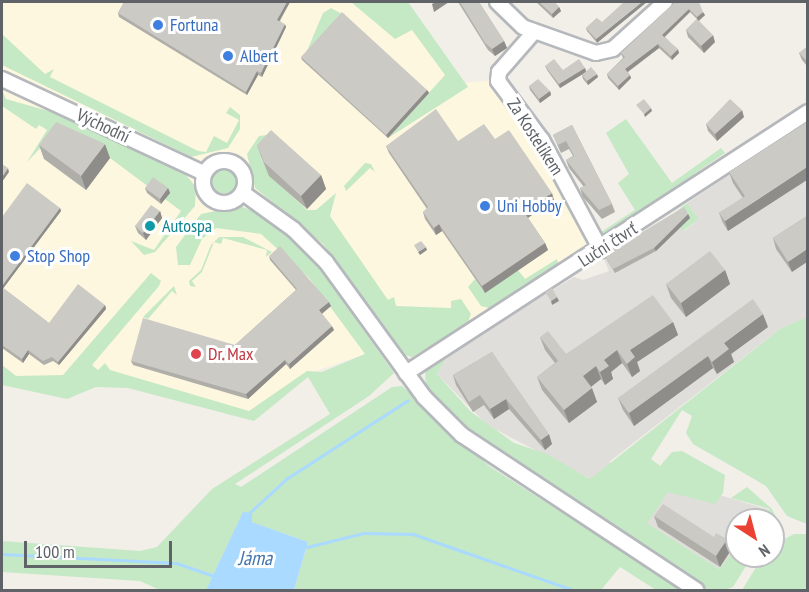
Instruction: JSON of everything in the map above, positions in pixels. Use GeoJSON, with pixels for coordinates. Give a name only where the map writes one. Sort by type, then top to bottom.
{"type":"FeatureCollection","features":[{"type":"Feature","properties":{"kind":"street"},"geometry":{"type":"LineString","coordinates":[[497,2],[534,32],[574,49],[602,53],[665,2]]}},
{"type":"Feature","properties":{"kind":"street","name":"Za Kostelíkem"},"geometry":{"type":"LineString","coordinates":[[534,32],[499,72],[498,81],[542,140],[601,250]]}},
{"type":"Feature","properties":{"kind":"street","name":"Východní"},"geometry":{"type":"LineString","coordinates":[[2,79],[204,173]]}},
{"type":"Feature","properties":{"kind":"street","name":"Luční čtvrť"},"geometry":{"type":"LineString","coordinates":[[406,373],[601,250],[807,112]]}},
{"type":"Feature","properties":{"kind":"street"},"geometry":{"type":"LineString","coordinates":[[234,162],[244,173],[243,193],[228,203],[215,201],[204,191],[204,173],[214,163],[234,162]]}},
{"type":"Feature","properties":{"kind":"street"},"geometry":{"type":"LineString","coordinates":[[243,193],[292,229],[326,262],[406,373],[479,449],[696,591]]}},
{"type":"Feature","properties":{"kind":"shaded area"},"geometry":{"type":"Polygon","coordinates":[[[2,2],[408,2],[464,83],[494,80],[528,127],[591,244],[414,357],[393,331],[363,348],[365,354],[307,374],[253,419],[86,371],[67,399],[37,392],[2,365],[2,2]]]}},
{"type":"Feature","properties":{"kind":"shaded area"},"geometry":{"type":"Polygon","coordinates":[[[807,123],[807,317],[780,329],[609,462],[763,508],[725,508],[725,562],[719,569],[584,483],[589,478],[487,425],[437,374],[449,353],[574,277],[583,280],[609,271],[604,259],[672,215],[684,231],[699,219],[687,203],[807,123]]]}},
{"type":"Feature","properties":{"kind":"green space"},"geometry":{"type":"Polygon","coordinates":[[[351,2],[408,2],[468,87],[388,138],[445,75],[412,30],[395,39],[351,2]]]}},
{"type":"Feature","properties":{"kind":"green space"},"geometry":{"type":"Polygon","coordinates":[[[331,8],[344,15],[303,60],[323,13],[331,8]]]}},
{"type":"Feature","properties":{"kind":"green space"},"geometry":{"type":"Polygon","coordinates":[[[2,34],[45,74],[54,69],[50,77],[198,151],[206,152],[214,136],[227,143],[239,120],[226,113],[230,107],[240,115],[240,129],[228,148],[191,157],[2,65],[2,34]]]}},
{"type":"Feature","properties":{"kind":"green space"},"geometry":{"type":"Polygon","coordinates":[[[2,90],[6,99],[52,112],[182,170],[196,187],[195,206],[155,252],[144,255],[131,241],[154,250],[181,211],[110,158],[62,135],[52,136],[27,162],[47,130],[39,125],[36,129],[2,106],[2,90]]]}},
{"type":"Feature","properties":{"kind":"green space"},"geometry":{"type":"Polygon","coordinates":[[[626,119],[672,183],[721,148],[725,153],[694,174],[699,181],[603,242],[598,234],[635,210],[618,183],[629,174],[606,133],[626,119]]]}},
{"type":"Feature","properties":{"kind":"green space"},"geometry":{"type":"Polygon","coordinates":[[[267,135],[270,148],[261,158],[270,176],[307,210],[316,210],[336,193],[330,216],[388,300],[394,297],[396,306],[451,308],[451,301],[461,299],[471,314],[467,325],[412,357],[405,355],[323,244],[255,188],[247,154],[259,136],[267,135]]]}},
{"type":"Feature","properties":{"kind":"green space"},"geometry":{"type":"Polygon","coordinates":[[[365,163],[371,164],[375,172],[370,168],[346,191],[344,186],[365,163]]]}},
{"type":"Feature","properties":{"kind":"green space"},"geometry":{"type":"Polygon","coordinates":[[[223,167],[233,171],[237,181],[233,191],[223,195],[213,191],[209,181],[213,171],[223,167]]]}},
{"type":"Feature","properties":{"kind":"green space"},"geometry":{"type":"Polygon","coordinates":[[[687,203],[699,219],[683,231],[672,215],[687,203]]]}},
{"type":"Feature","properties":{"kind":"green space"},"geometry":{"type":"Polygon","coordinates":[[[240,206],[264,215],[307,251],[394,373],[369,396],[235,484],[241,487],[392,387],[402,386],[489,466],[683,590],[656,590],[620,567],[601,590],[294,590],[308,542],[252,522],[243,513],[206,590],[160,590],[140,581],[2,572],[2,541],[140,551],[157,547],[212,489],[330,414],[308,377],[254,421],[128,388],[96,387],[67,399],[2,385],[2,365],[16,376],[63,375],[151,273],[161,281],[159,286],[92,365],[98,370],[105,363],[110,370],[249,411],[307,371],[322,372],[365,354],[309,278],[261,234],[216,228],[202,239],[190,265],[178,265],[176,247],[201,214],[240,206]]]}},
{"type":"Feature","properties":{"kind":"green space"},"geometry":{"type":"Polygon","coordinates":[[[219,237],[243,237],[272,252],[266,257],[267,250],[223,238],[221,244],[214,242],[219,237]]]}},
{"type":"Feature","properties":{"kind":"green space"},"geometry":{"type":"Polygon","coordinates":[[[214,242],[202,272],[192,281],[196,287],[190,286],[189,281],[201,270],[214,242]]]}},
{"type":"Feature","properties":{"kind":"green space"},"geometry":{"type":"Polygon","coordinates":[[[557,259],[559,267],[493,309],[481,306],[468,287],[475,279],[485,293],[518,270],[525,279],[557,259]]]}},
{"type":"Feature","properties":{"kind":"green space"},"geometry":{"type":"Polygon","coordinates":[[[174,286],[177,295],[172,291],[148,319],[143,317],[174,286]]]}},
{"type":"Feature","properties":{"kind":"green space"},"geometry":{"type":"Polygon","coordinates":[[[807,317],[807,524],[787,516],[785,508],[781,508],[766,486],[693,444],[686,433],[692,416],[682,410],[651,459],[660,466],[672,452],[682,451],[725,475],[723,493],[715,504],[668,492],[647,523],[719,569],[725,562],[725,568],[745,568],[733,587],[725,590],[708,590],[463,428],[426,388],[425,368],[449,353],[437,374],[471,412],[514,443],[547,454],[590,479],[780,329],[807,317]]]}},
{"type":"Feature","properties":{"kind":"green space"},"geometry":{"type":"Polygon","coordinates":[[[747,487],[771,508],[766,508],[731,498],[747,487]]]}},
{"type":"Feature","properties":{"kind":"green space"},"geometry":{"type":"Polygon","coordinates":[[[794,534],[807,534],[807,590],[742,590],[756,568],[785,568],[785,539],[794,534]]]}},
{"type":"Feature","properties":{"kind":"water","name":"Jáma"},"geometry":{"type":"Polygon","coordinates":[[[243,512],[252,513],[252,522],[308,542],[294,590],[206,590],[243,512]]]}},
{"type":"Feature","properties":{"kind":"building","name":"Albert"},"geometry":{"type":"Polygon","coordinates":[[[124,2],[287,2],[277,20],[285,24],[261,73],[257,71],[246,92],[118,13],[124,2]]]}},
{"type":"Feature","properties":{"kind":"building"},"geometry":{"type":"Polygon","coordinates":[[[460,2],[479,2],[504,41],[492,49],[485,43],[460,2]]]}},
{"type":"Feature","properties":{"kind":"building"},"geometry":{"type":"Polygon","coordinates":[[[539,2],[554,2],[559,7],[552,14],[539,2]]]}},
{"type":"Feature","properties":{"kind":"building"},"geometry":{"type":"Polygon","coordinates":[[[624,2],[642,2],[596,39],[586,28],[597,18],[602,22],[624,2]]]}},
{"type":"Feature","properties":{"kind":"building"},"geometry":{"type":"Polygon","coordinates":[[[675,2],[699,2],[703,12],[697,17],[689,9],[662,35],[678,49],[671,56],[658,44],[625,69],[630,75],[618,86],[607,74],[625,57],[621,53],[675,2]]]}},
{"type":"Feature","properties":{"kind":"building"},"geometry":{"type":"Polygon","coordinates":[[[342,12],[427,90],[386,135],[301,57],[342,12]]]}},
{"type":"Feature","properties":{"kind":"building"},"geometry":{"type":"Polygon","coordinates":[[[697,19],[713,35],[701,46],[686,30],[697,19]]]}},
{"type":"Feature","properties":{"kind":"building"},"geometry":{"type":"Polygon","coordinates":[[[807,47],[807,61],[799,53],[807,47]]]}},
{"type":"Feature","properties":{"kind":"building"},"geometry":{"type":"Polygon","coordinates":[[[554,59],[563,70],[579,59],[585,68],[559,84],[545,66],[554,59]]]}},
{"type":"Feature","properties":{"kind":"building"},"geometry":{"type":"Polygon","coordinates":[[[591,67],[597,74],[587,81],[582,75],[591,67]]]}},
{"type":"Feature","properties":{"kind":"building"},"geometry":{"type":"Polygon","coordinates":[[[538,79],[550,91],[539,99],[529,86],[538,79]]]}},
{"type":"Feature","properties":{"kind":"building"},"geometry":{"type":"Polygon","coordinates":[[[644,99],[651,108],[644,114],[636,105],[644,99]]]}},
{"type":"Feature","properties":{"kind":"building"},"geometry":{"type":"Polygon","coordinates":[[[730,99],[742,110],[715,134],[706,124],[730,99]]]}},
{"type":"Feature","properties":{"kind":"building","name":"Uni Hobby"},"geometry":{"type":"Polygon","coordinates":[[[436,109],[458,141],[484,124],[495,139],[509,130],[552,193],[524,212],[545,243],[482,286],[439,224],[434,228],[423,212],[428,207],[386,146],[436,109]]]}},
{"type":"Feature","properties":{"kind":"building"},"geometry":{"type":"Polygon","coordinates":[[[56,122],[105,144],[81,176],[39,145],[56,122]]]}},
{"type":"Feature","properties":{"kind":"building"},"geometry":{"type":"Polygon","coordinates":[[[807,122],[807,167],[725,221],[719,213],[745,196],[729,172],[807,122]]]}},
{"type":"Feature","properties":{"kind":"building"},"geometry":{"type":"Polygon","coordinates":[[[572,125],[612,204],[599,210],[580,188],[586,185],[566,160],[574,156],[566,141],[558,145],[553,135],[572,125]]]}},
{"type":"Feature","properties":{"kind":"building"},"geometry":{"type":"Polygon","coordinates":[[[271,130],[321,175],[301,196],[264,162],[257,145],[271,130]]]}},
{"type":"Feature","properties":{"kind":"building"},"geometry":{"type":"Polygon","coordinates":[[[2,164],[8,168],[2,177],[2,164]]]}},
{"type":"Feature","properties":{"kind":"building"},"geometry":{"type":"Polygon","coordinates":[[[153,177],[168,188],[160,199],[145,188],[153,177]]]}},
{"type":"Feature","properties":{"kind":"building"},"geometry":{"type":"Polygon","coordinates":[[[27,183],[60,208],[2,286],[2,217],[27,183]]]}},
{"type":"Feature","properties":{"kind":"building"},"geometry":{"type":"Polygon","coordinates":[[[151,205],[160,211],[143,233],[135,226],[151,205]]]}},
{"type":"Feature","properties":{"kind":"building"},"geometry":{"type":"Polygon","coordinates":[[[684,207],[688,214],[654,248],[613,269],[604,255],[684,207]]]}},
{"type":"Feature","properties":{"kind":"building"},"geometry":{"type":"Polygon","coordinates":[[[807,216],[807,249],[788,262],[773,238],[807,216]]]}},
{"type":"Feature","properties":{"kind":"building"},"geometry":{"type":"Polygon","coordinates":[[[421,241],[426,247],[418,252],[414,245],[421,241]]]}},
{"type":"Feature","properties":{"kind":"building"},"geometry":{"type":"Polygon","coordinates":[[[280,246],[329,302],[319,310],[332,326],[289,364],[285,360],[246,394],[131,361],[143,318],[235,345],[297,289],[269,256],[280,246]]]}},
{"type":"Feature","properties":{"kind":"building"},"geometry":{"type":"Polygon","coordinates":[[[710,251],[725,270],[681,303],[666,284],[710,251]]]}},
{"type":"Feature","properties":{"kind":"building"},"geometry":{"type":"Polygon","coordinates":[[[78,284],[105,305],[58,362],[52,357],[43,361],[28,350],[22,359],[2,345],[2,287],[49,323],[78,284]]]}},
{"type":"Feature","properties":{"kind":"building"},"geometry":{"type":"Polygon","coordinates":[[[552,288],[557,297],[551,301],[545,292],[552,288]]]}},
{"type":"Feature","properties":{"kind":"building"},"geometry":{"type":"Polygon","coordinates":[[[653,295],[673,322],[630,350],[635,357],[627,364],[617,350],[604,360],[609,366],[600,372],[596,366],[583,376],[592,388],[564,410],[537,377],[558,361],[540,337],[548,331],[566,354],[653,295]]]}},
{"type":"Feature","properties":{"kind":"building"},"geometry":{"type":"Polygon","coordinates":[[[753,299],[763,314],[724,343],[729,349],[712,362],[708,356],[629,413],[618,398],[753,299]]]}},
{"type":"Feature","properties":{"kind":"building"},"geometry":{"type":"Polygon","coordinates":[[[492,352],[549,434],[541,440],[506,399],[490,409],[480,395],[469,402],[453,375],[492,352]]]}},
{"type":"Feature","properties":{"kind":"building"},"geometry":{"type":"Polygon","coordinates":[[[663,504],[714,537],[716,533],[725,538],[725,542],[716,556],[654,516],[663,504]]]}},
{"type":"Feature","properties":{"kind":"waterway"},"geometry":{"type":"LineString","coordinates":[[248,514],[286,479],[408,400]]}},
{"type":"Feature","properties":{"kind":"waterway"},"geometry":{"type":"LineString","coordinates":[[307,547],[363,533],[413,534],[573,590]]}},
{"type":"Feature","properties":{"kind":"waterway"},"geometry":{"type":"LineString","coordinates":[[2,554],[176,563],[214,576]]}},
{"type":"Feature","properties":{"kind":"place","name":"Fortuna"},"geometry":{"type":"Point","coordinates":[158,25]}},
{"type":"Feature","properties":{"kind":"place","name":"Albert"},"geometry":{"type":"Point","coordinates":[228,56]}},
{"type":"Feature","properties":{"kind":"place","name":"Uni Hobby"},"geometry":{"type":"Point","coordinates":[485,206]}},
{"type":"Feature","properties":{"kind":"place","name":"Autospa"},"geometry":{"type":"Point","coordinates":[150,226]}},
{"type":"Feature","properties":{"kind":"place","name":"Stop Shop"},"geometry":{"type":"Point","coordinates":[15,256]}},
{"type":"Feature","properties":{"kind":"place","name":"Dr. Max"},"geometry":{"type":"Point","coordinates":[196,354]}}]}
